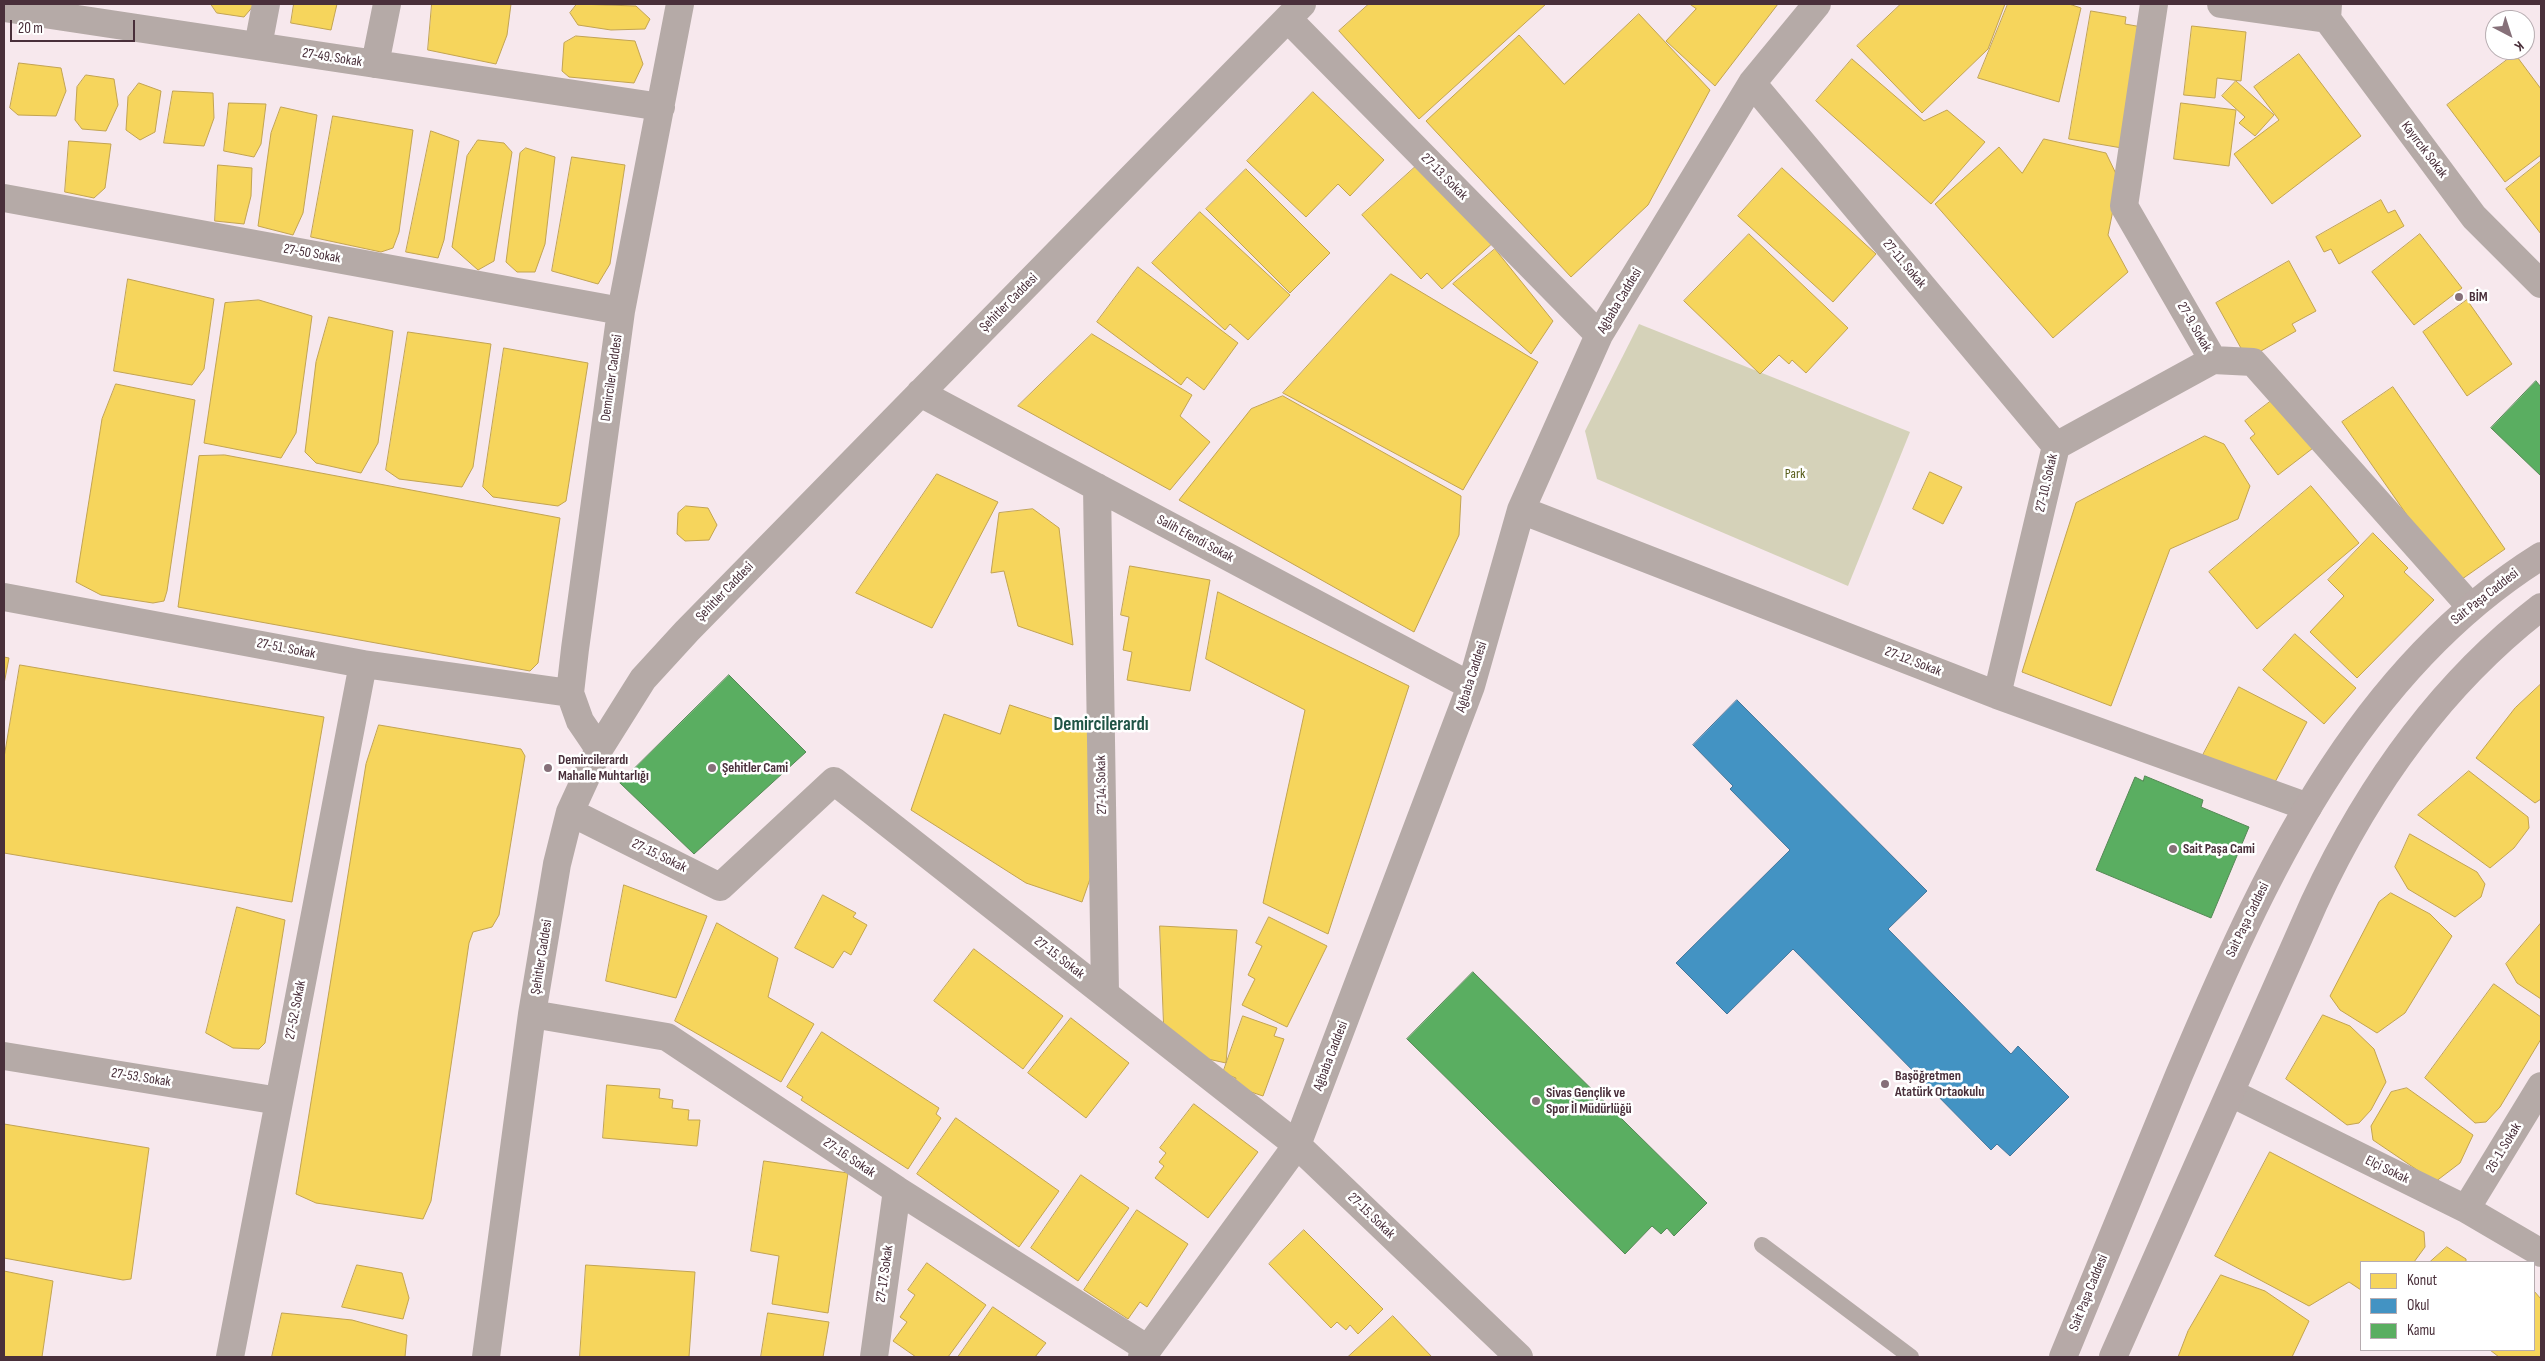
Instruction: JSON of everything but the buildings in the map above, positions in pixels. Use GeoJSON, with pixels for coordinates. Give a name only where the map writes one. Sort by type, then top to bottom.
{"type":"FeatureCollection","features":[{"type":"Feature","properties":{"kind":"street"},"geometry":{"type":"LineString","coordinates":[[258,46],[266,4]]}},
{"type":"Feature","properties":{"kind":"street"},"geometry":{"type":"LineString","coordinates":[[375,64],[387,4]]}},
{"type":"Feature","properties":{"kind":"street","name":"Demirciler Caddesi"},"geometry":{"type":"LineString","coordinates":[[599,749],[580,721],[570,693],[621,311],[680,4]]}},
{"type":"Feature","properties":{"kind":"street","name":"Ağbaba Caddesi"},"geometry":{"type":"LineString","coordinates":[[1145,1353],[1297,1145],[1471,686],[1521,510],[1599,335],[1752,83],[1817,4]]}},
{"type":"Feature","properties":{"kind":"street","name":"27-9. Sokak"},"geometry":{"type":"LineString","coordinates":[[2154,4],[2124,206],[2213,360],[2253,362],[2470,606]]}},
{"type":"Feature","properties":{"kind":"street"},"geometry":{"type":"LineString","coordinates":[[2220,4],[2327,11]]}},
{"type":"Feature","properties":{"kind":"street","name":"27-49. Sokak"},"geometry":{"type":"LineString","coordinates":[[4,8],[661,108]]}},
{"type":"Feature","properties":{"kind":"street","name":"27-13. Sokak"},"geometry":{"type":"LineString","coordinates":[[1295,11],[1599,335]]}},
{"type":"Feature","properties":{"kind":"street","name":"Şehitler Caddesi"},"geometry":{"type":"LineString","coordinates":[[486,1357],[532,1014],[557,864],[570,812],[599,749],[643,679],[668,652],[1295,11]]}},
{"type":"Feature","properties":{"kind":"street","name":"Kayırcık Sokak"},"geometry":{"type":"LineString","coordinates":[[2327,11],[2474,217],[2541,284]]}},
{"type":"Feature","properties":{"kind":"street","name":"27-11. Sokak"},"geometry":{"type":"LineString","coordinates":[[1752,83],[2056,446]]}},
{"type":"Feature","properties":{"kind":"street","name":"27-50 Sokak"},"geometry":{"type":"LineString","coordinates":[[4,198],[621,311]]}},
{"type":"Feature","properties":{"kind":"street","name":"27-10. Sokak"},"geometry":{"type":"LineString","coordinates":[[1997,695],[2056,446],[2213,360]]}},
{"type":"Feature","properties":{"kind":"street","name":"Salih Efendi Sokak"},"geometry":{"type":"LineString","coordinates":[[920,393],[1471,686]]}},
{"type":"Feature","properties":{"kind":"street","name":"27-14. Sokak"},"geometry":{"type":"LineString","coordinates":[[1097,487],[1105,993]]}},
{"type":"Feature","properties":{"kind":"street","name":"27-12. Sokak"},"geometry":{"type":"LineString","coordinates":[[1521,510],[1997,695],[2308,806]]}},
{"type":"Feature","properties":{"kind":"street","name":"Sait Paşa Caddesi"},"geometry":{"type":"LineString","coordinates":[[2063,1357],[2217,985],[2248,918],[2308,806],[2384,695],[2428,645],[2470,606],[2514,573],[2541,556]]}},
{"type":"Feature","properties":{"kind":"street","name":"27-51. Sokak"},"geometry":{"type":"LineString","coordinates":[[4,597],[363,664],[570,693]]}},
{"type":"Feature","properties":{"kind":"street"},"geometry":{"type":"LineString","coordinates":[[2113,1357],[2314,903],[2344,840],[2406,747],[2460,680],[2488,651],[2541,607]]}},
{"type":"Feature","properties":{"kind":"street","name":"27-52. Sokak"},"geometry":{"type":"LineString","coordinates":[[230,1357],[363,664]]}},
{"type":"Feature","properties":{"kind":"street","name":"27-15. Sokak"},"geometry":{"type":"LineString","coordinates":[[570,812],[720,887],[834,781],[1297,1145],[1519,1357]]}},
{"type":"Feature","properties":{"kind":"street","name":"27-16. Sokak"},"geometry":{"type":"LineString","coordinates":[[532,1014],[667,1037],[1145,1353]]}},
{"type":"Feature","properties":{"kind":"street","name":"27-53. Sokak"},"geometry":{"type":"LineString","coordinates":[[4,1056],[279,1101]]}},
{"type":"Feature","properties":{"kind":"street","name":"26-1. Sokak"},"geometry":{"type":"LineString","coordinates":[[2466,1209],[2541,1086]]}},
{"type":"Feature","properties":{"kind":"street","name":"Elçi Sokak"},"geometry":{"type":"LineString","coordinates":[[2231,1092],[2466,1209],[2541,1253]]}},
{"type":"Feature","properties":{"kind":"street","name":"27-17. Sokak"},"geometry":{"type":"LineString","coordinates":[[874,1357],[897,1190]]}},
{"type":"Feature","properties":{"kind":"lane"},"geometry":{"type":"LineString","coordinates":[[1762,1245],[1911,1357]]}},
{"type":"Feature","properties":{"kind":"green space","name":"Park"},"geometry":{"type":"Polygon","coordinates":[[[1639,324],[1910,432],[1848,586],[1597,479],[1585,431],[1639,324]]]}},
{"type":"Feature","properties":{"kind":"place","name":"BİM"},"geometry":{"type":"Point","coordinates":[2459,297]}},
{"type":"Feature","properties":{"kind":"place","name":"Demircilerardı Mahalle Muhtarlığı"},"geometry":{"type":"Point","coordinates":[548,768]}},
{"type":"Feature","properties":{"kind":"place","name":"Şehitler Cami"},"geometry":{"type":"Point","coordinates":[712,768]}},
{"type":"Feature","properties":{"kind":"place","name":"Sait Paşa Cami"},"geometry":{"type":"Point","coordinates":[2173,849]}},
{"type":"Feature","properties":{"kind":"place","name":"Başöğretmen Atatürk Ortaokulu"},"geometry":{"type":"Point","coordinates":[1885,1084]}},
{"type":"Feature","properties":{"kind":"place","name":"Sivas Gençlik ve Spor İl Müdürlüğü"},"geometry":{"type":"Point","coordinates":[1536,1101]}},
{"type":"Feature","properties":{"kind":"district","name":"Demircilerardı"},"geometry":{"type":"Point","coordinates":[1101,725]}}]}
